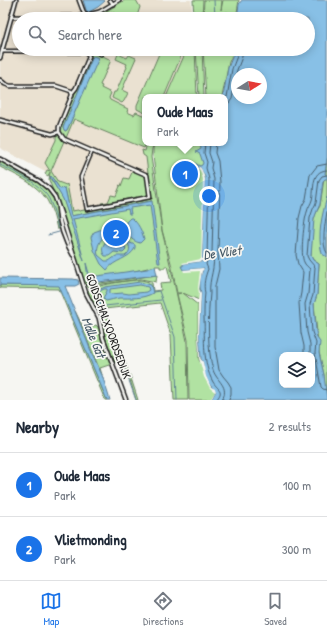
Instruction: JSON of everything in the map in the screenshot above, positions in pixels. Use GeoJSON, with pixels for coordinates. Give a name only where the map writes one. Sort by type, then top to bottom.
{"type":"FeatureCollection","features":[{"type":"Feature","properties":{"kind":"street"},"geometry":{"type":"LineString","coordinates":[[12,12],[16,0]]}},
{"type":"Feature","properties":{"kind":"street"},"geometry":{"type":"LineString","coordinates":[[79,0],[84,12]]}},
{"type":"Feature","properties":{"kind":"street"},"geometry":{"type":"LineString","coordinates":[[110,0],[113,4]]}},
{"type":"Feature","properties":{"kind":"street"},"geometry":{"type":"LineString","coordinates":[[100,12],[119,0]]}},
{"type":"Feature","properties":{"kind":"street"},"geometry":{"type":"LineString","coordinates":[[0,58],[12,14]]}},
{"type":"Feature","properties":{"kind":"street"},"geometry":{"type":"LineString","coordinates":[[1,53],[12,53]]}},
{"type":"Feature","properties":{"kind":"street"},"geometry":{"type":"LineString","coordinates":[[89,56],[76,88],[72,93],[59,127],[59,132],[64,139],[147,174],[150,197],[87,209],[81,177],[92,151]]}},
{"type":"Feature","properties":{"kind":"street"},"geometry":{"type":"LineString","coordinates":[[1,82],[12,86],[57,86],[65,88],[72,93]]}},
{"type":"Feature","properties":{"kind":"street"},"geometry":{"type":"LineString","coordinates":[[0,120],[52,134],[59,132]]}},
{"type":"Feature","properties":{"kind":"street","name":"GOIDSCHALXOORDSEDIJK"},"geometry":{"type":"LineString","coordinates":[[0,159],[42,182],[50,190],[58,204],[88,298],[99,320],[103,336],[126,400]]}},
{"type":"Feature","properties":{"kind":"street","name":"GOIDSCHALXOORDSEDIJK"},"geometry":{"type":"LineString","coordinates":[[58,204],[60,225],[64,239],[75,258]]}},
{"type":"Feature","properties":{"kind":"shaded area"},"geometry":{"type":"Polygon","coordinates":[[[0,0],[191,0],[192,12],[12,12],[12,56],[185,56],[171,94],[142,94],[142,146],[149,146],[154,199],[72,214],[47,173],[0,148],[0,0]]]}},
{"type":"Feature","properties":{"kind":"green space"},"geometry":{"type":"Polygon","coordinates":[[[125,0],[136,0],[140,7],[138,12],[105,12],[125,0]]]}},
{"type":"Feature","properties":{"kind":"green space"},"geometry":{"type":"Polygon","coordinates":[[[193,0],[203,0],[202,12],[194,12],[193,0]]]}},
{"type":"Feature","properties":{"kind":"green space"},"geometry":{"type":"Polygon","coordinates":[[[204,0],[222,0],[221,10],[223,0],[239,0],[237,12],[203,12],[204,0]]]}},
{"type":"Feature","properties":{"kind":"green space"},"geometry":{"type":"Polygon","coordinates":[[[91,56],[95,56],[103,56],[111,60],[100,85],[102,86],[101,88],[111,93],[109,98],[110,100],[128,109],[127,112],[134,115],[136,112],[142,115],[142,146],[145,146],[144,148],[74,119],[66,138],[61,133],[60,128],[91,56]],[[95,56],[93,57],[63,128],[65,131],[67,130],[98,58],[95,56]]]}},
{"type":"Feature","properties":{"kind":"green space"},"geometry":{"type":"Polygon","coordinates":[[[117,56],[127,58],[128,56],[131,56],[136,58],[122,90],[128,93],[122,103],[112,98],[114,92],[116,92],[127,64],[116,59],[117,56]]]}},
{"type":"Feature","properties":{"kind":"green space"},"geometry":{"type":"Polygon","coordinates":[[[158,56],[181,56],[165,94],[142,94],[142,112],[137,109],[137,105],[158,56]]]}},
{"type":"Feature","properties":{"kind":"green space"},"geometry":{"type":"Polygon","coordinates":[[[184,56],[195,56],[197,94],[167,94],[184,56]]]}},
{"type":"Feature","properties":{"kind":"green space"},"geometry":{"type":"Polygon","coordinates":[[[196,56],[202,56],[204,94],[199,94],[196,56]]]}},
{"type":"Feature","properties":{"kind":"green space"},"geometry":{"type":"Polygon","coordinates":[[[203,56],[232,56],[229,62],[223,94],[206,94],[203,56]]]}},
{"type":"Feature","properties":{"kind":"green space"},"geometry":{"type":"Polygon","coordinates":[[[56,135],[58,135],[64,141],[51,171],[58,182],[67,184],[72,211],[79,211],[151,198],[146,157],[143,155],[142,150],[145,151],[146,146],[153,146],[151,157],[162,231],[187,341],[188,400],[174,400],[171,335],[160,303],[104,309],[130,375],[138,400],[136,400],[129,377],[123,364],[120,364],[119,361],[115,363],[92,302],[98,310],[99,309],[89,298],[88,291],[92,289],[121,282],[140,280],[152,283],[153,291],[161,290],[160,283],[171,282],[167,266],[165,266],[165,268],[160,268],[160,266],[156,266],[89,282],[93,284],[157,275],[156,282],[141,279],[103,284],[89,288],[85,285],[61,211],[49,180],[50,172],[48,176],[45,174],[47,170],[50,171],[45,163],[56,140],[56,135]],[[50,178],[63,198],[70,219],[152,201],[71,216],[65,188],[60,189],[54,180],[50,178]]]}},
{"type":"Feature","properties":{"kind":"green space"},"geometry":{"type":"Polygon","coordinates":[[[154,146],[214,146],[206,176],[203,257],[199,300],[183,293],[198,305],[199,360],[201,363],[201,358],[209,384],[216,390],[212,400],[189,400],[188,340],[177,294],[181,293],[177,293],[162,230],[153,148],[154,146]]]}},
{"type":"Feature","properties":{"kind":"green space"},"geometry":{"type":"Polygon","coordinates":[[[327,158],[327,394],[325,391],[324,375],[319,352],[314,304],[317,294],[319,264],[313,260],[311,256],[313,223],[320,206],[327,158]]]}},
{"type":"Feature","properties":{"kind":"green space"},"geometry":{"type":"Polygon","coordinates":[[[0,160],[37,180],[51,195],[60,222],[60,229],[57,229],[50,207],[43,194],[26,180],[0,167],[0,160]]]}},
{"type":"Feature","properties":{"kind":"green space"},"geometry":{"type":"Polygon","coordinates":[[[133,170],[146,176],[148,193],[144,197],[102,204],[101,203],[108,202],[111,195],[116,196],[120,186],[119,185],[121,186],[124,178],[129,179],[133,170]]]}},
{"type":"Feature","properties":{"kind":"green space"},"geometry":{"type":"Polygon","coordinates":[[[0,285],[59,285],[107,400],[105,400],[59,289],[0,288],[0,285]]]}},
{"type":"Feature","properties":{"kind":"green space"},"geometry":{"type":"Polygon","coordinates":[[[75,311],[84,329],[96,325],[101,331],[112,364],[100,368],[102,375],[75,311]]]}},
{"type":"Feature","properties":{"kind":"water"},"geometry":{"type":"Polygon","coordinates":[[[83,0],[105,1],[98,7],[87,12],[83,0]]]}},
{"type":"Feature","properties":{"kind":"water","name":"De Vliet"},"geometry":{"type":"Polygon","coordinates":[[[242,0],[327,0],[327,158],[325,174],[327,175],[327,179],[323,181],[320,204],[314,219],[311,256],[313,260],[319,264],[317,295],[314,304],[316,331],[317,338],[320,342],[319,353],[324,375],[327,400],[211,400],[216,391],[207,380],[204,371],[203,362],[201,359],[199,335],[200,284],[204,268],[183,270],[181,266],[183,266],[183,264],[204,260],[202,258],[205,177],[200,167],[189,171],[182,170],[182,166],[192,162],[200,166],[202,165],[203,163],[200,154],[196,152],[201,149],[200,146],[228,146],[228,94],[224,94],[228,68],[233,56],[315,56],[315,12],[238,12],[239,4],[242,0]]]}},
{"type":"Feature","properties":{"kind":"water"},"geometry":{"type":"Polygon","coordinates":[[[93,56],[99,58],[67,130],[65,131],[63,128],[93,56]]]}},
{"type":"Feature","properties":{"kind":"water"},"geometry":{"type":"Polygon","coordinates":[[[51,176],[60,189],[65,188],[71,216],[152,201],[160,263],[158,263],[150,205],[130,208],[131,214],[129,214],[128,209],[73,219],[84,261],[63,199],[50,177],[51,176]]]}},
{"type":"Feature","properties":{"kind":"water"},"geometry":{"type":"Polygon","coordinates":[[[327,197],[327,257],[322,254],[320,232],[327,197]]]}},
{"type":"Feature","properties":{"kind":"water"},"geometry":{"type":"Polygon","coordinates":[[[132,218],[140,227],[144,239],[140,243],[131,238],[127,233],[126,222],[132,218]]]}},
{"type":"Feature","properties":{"kind":"water"},"geometry":{"type":"Polygon","coordinates":[[[110,220],[120,228],[128,242],[135,245],[133,252],[113,264],[107,270],[101,264],[94,250],[91,237],[94,232],[105,228],[110,220]],[[115,232],[107,234],[99,243],[97,251],[98,255],[105,261],[109,261],[116,256],[125,256],[128,253],[129,246],[127,242],[115,232]]]}},
{"type":"Feature","properties":{"kind":"water"},"geometry":{"type":"Polygon","coordinates":[[[107,241],[121,243],[125,246],[126,250],[123,253],[114,252],[109,256],[105,256],[103,248],[107,241]]]}},
{"type":"Feature","properties":{"kind":"water"},"geometry":{"type":"Polygon","coordinates":[[[86,263],[90,277],[147,269],[155,266],[157,275],[90,283],[87,282],[88,278],[86,263]]]}},
{"type":"Feature","properties":{"kind":"water"},"geometry":{"type":"Polygon","coordinates":[[[0,278],[78,280],[79,284],[75,286],[65,286],[102,375],[110,400],[107,400],[59,286],[0,285],[0,278]]]}},
{"type":"Feature","properties":{"kind":"water"},"geometry":{"type":"Polygon","coordinates":[[[140,282],[151,285],[153,293],[141,297],[119,298],[106,301],[103,298],[107,289],[104,289],[98,292],[101,305],[99,306],[94,292],[105,287],[140,282]],[[140,285],[110,289],[110,293],[129,294],[146,292],[149,290],[148,287],[140,285]]]}},
{"type":"Feature","properties":{"kind":"pier"},"geometry":{"type":"Polygon","coordinates":[[[200,167],[205,179],[202,258],[204,260],[183,264],[182,263],[201,259],[203,179],[200,170],[196,168],[200,167]]]}},
{"type":"Feature","properties":{"kind":"pier"},"geometry":{"type":"Polygon","coordinates":[[[203,268],[199,289],[201,293],[199,335],[200,358],[203,362],[206,376],[211,387],[216,391],[211,400],[215,392],[210,388],[204,377],[199,358],[198,288],[200,271],[184,272],[183,270],[203,268]]]}},
{"type":"Feature","properties":{"kind":"waterway"},"geometry":{"type":"LineString","coordinates":[[214,0],[215,12]]}},
{"type":"Feature","properties":{"kind":"waterway"},"geometry":{"type":"LineString","coordinates":[[0,165],[35,184],[47,195],[55,214],[58,228]]}},
{"type":"Feature","properties":{"kind":"waterway"},"geometry":{"type":"LineString","coordinates":[[48,235],[59,232]]}},
{"type":"Feature","properties":{"kind":"waterway"},"geometry":{"type":"LineString","coordinates":[[153,292],[159,291],[175,337],[177,400]]}},
{"type":"Feature","properties":{"kind":"waterway"},"geometry":{"type":"LineString","coordinates":[[105,306],[161,300]]}},
{"type":"Feature","properties":{"kind":"waterway"},"geometry":{"type":"LineString","coordinates":[[109,329],[136,400]]}},
{"type":"Feature","properties":{"kind":"place","name":"Oude Maas"},"geometry":{"type":"Point","coordinates":[185,174]}},
{"type":"Feature","properties":{"kind":"place","name":"Vlietmonding"},"geometry":{"type":"Point","coordinates":[116,233]}},
{"type":"Feature","properties":{"kind":"water label","name":"Malle Gat"},"geometry":{"type":"Point","coordinates":[94,337]}}]}
